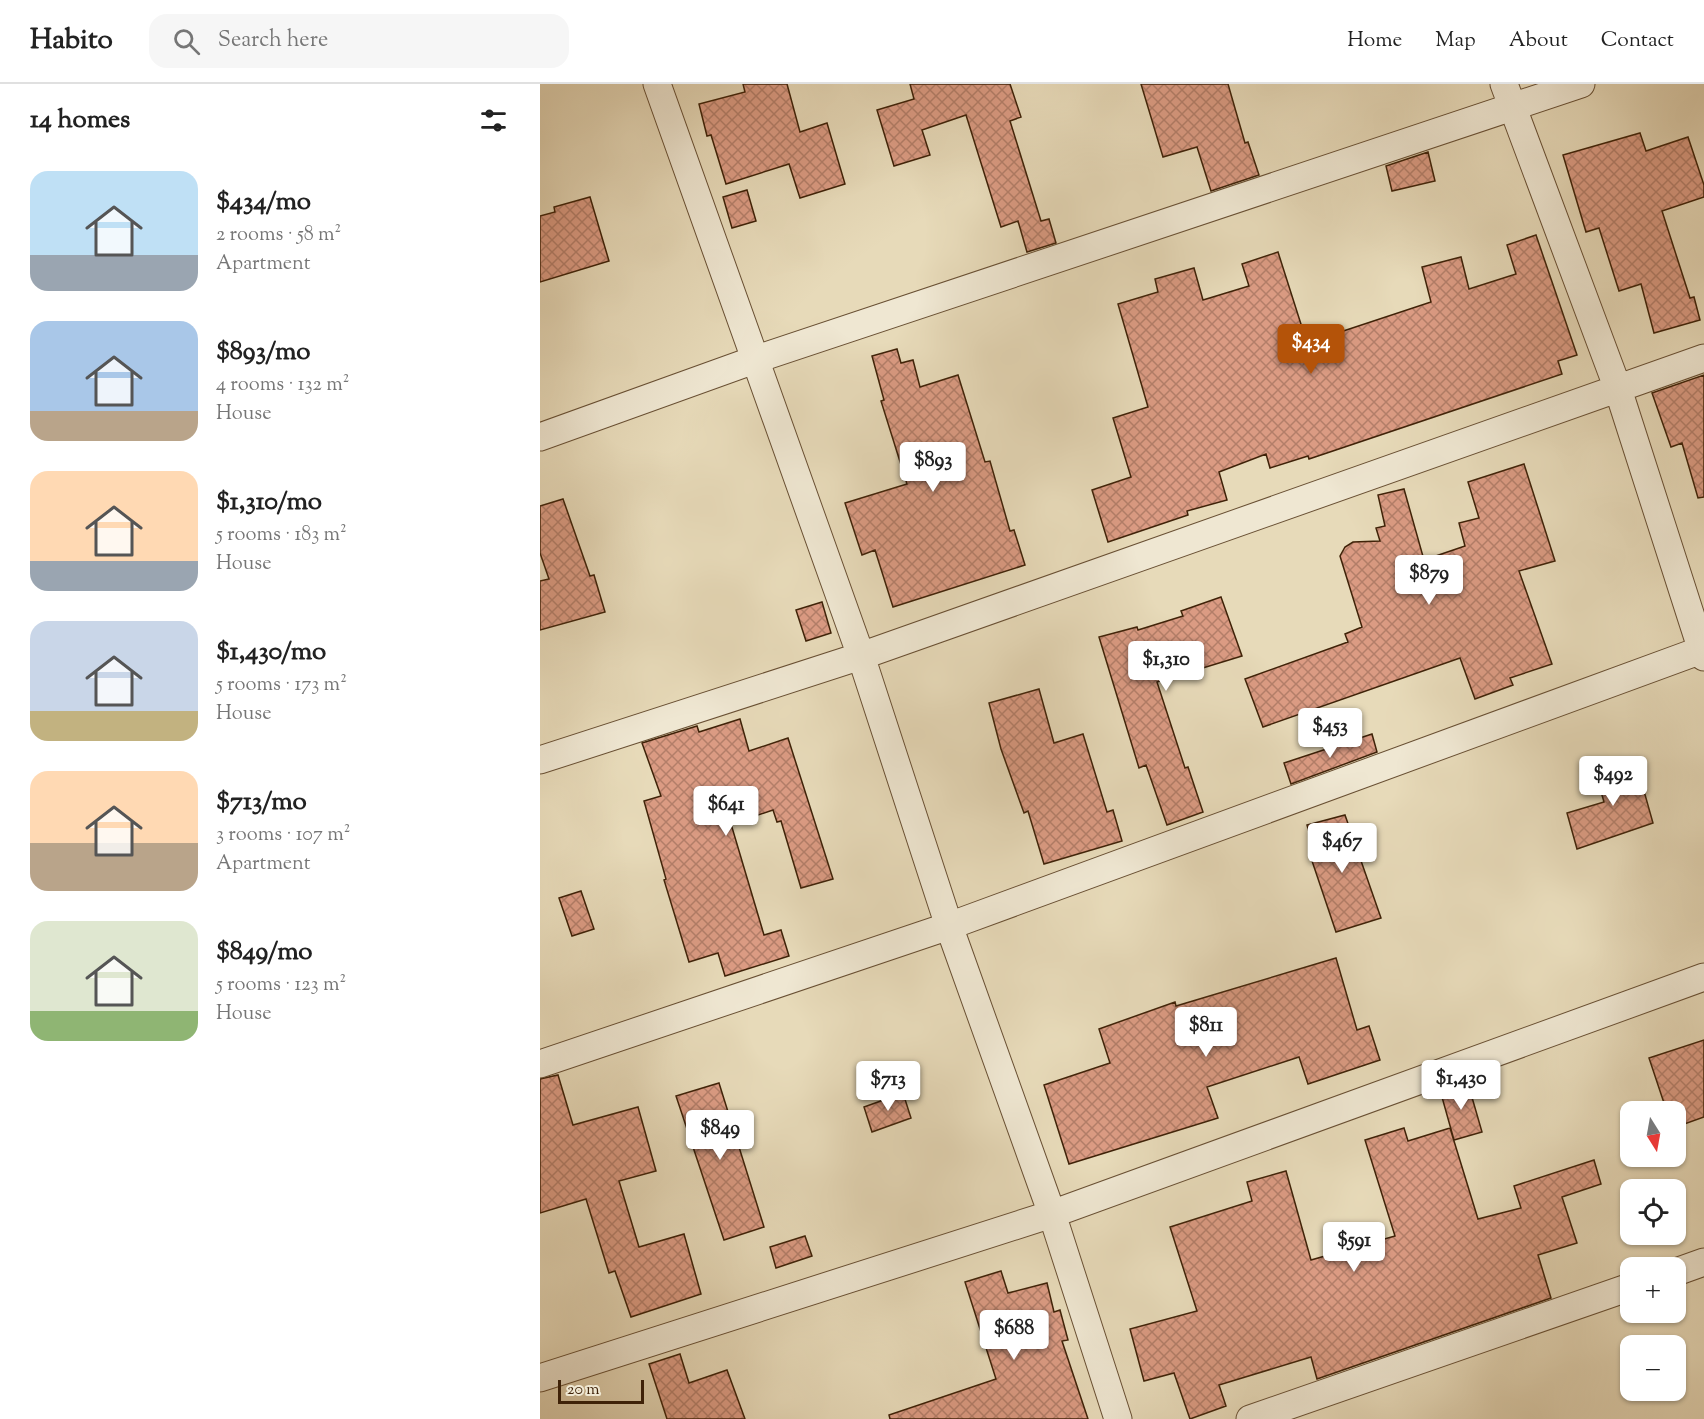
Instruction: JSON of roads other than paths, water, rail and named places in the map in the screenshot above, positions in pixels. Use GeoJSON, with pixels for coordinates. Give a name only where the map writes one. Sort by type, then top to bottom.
{"type":"FeatureCollection","features":[{"type":"Feature","properties":{"kind":"street"},"geometry":{"type":"LineString","coordinates":[[657,84],[861,656],[949,926],[1052,1214],[1118,1419]]}},
{"type":"Feature","properties":{"kind":"street"},"geometry":{"type":"LineString","coordinates":[[540,437],[1508,95],[1581,84]]}},
{"type":"Feature","properties":{"kind":"street"},"geometry":{"type":"LineString","coordinates":[[540,1064],[949,926],[1703,652],[1618,389],[1508,95]]}},
{"type":"Feature","properties":{"kind":"street"},"geometry":{"type":"LineString","coordinates":[[540,760],[861,656],[1704,358]]}},
{"type":"Feature","properties":{"kind":"street"},"geometry":{"type":"LineString","coordinates":[[540,1378],[1052,1214],[1704,977]]}},
{"type":"Feature","properties":{"kind":"street"},"geometry":{"type":"LineString","coordinates":[[1686,1268],[1704,1262]]}},
{"type":"Feature","properties":{"kind":"street"},"geometry":{"type":"LineString","coordinates":[[1250,1419],[1620,1290]]}}]}
